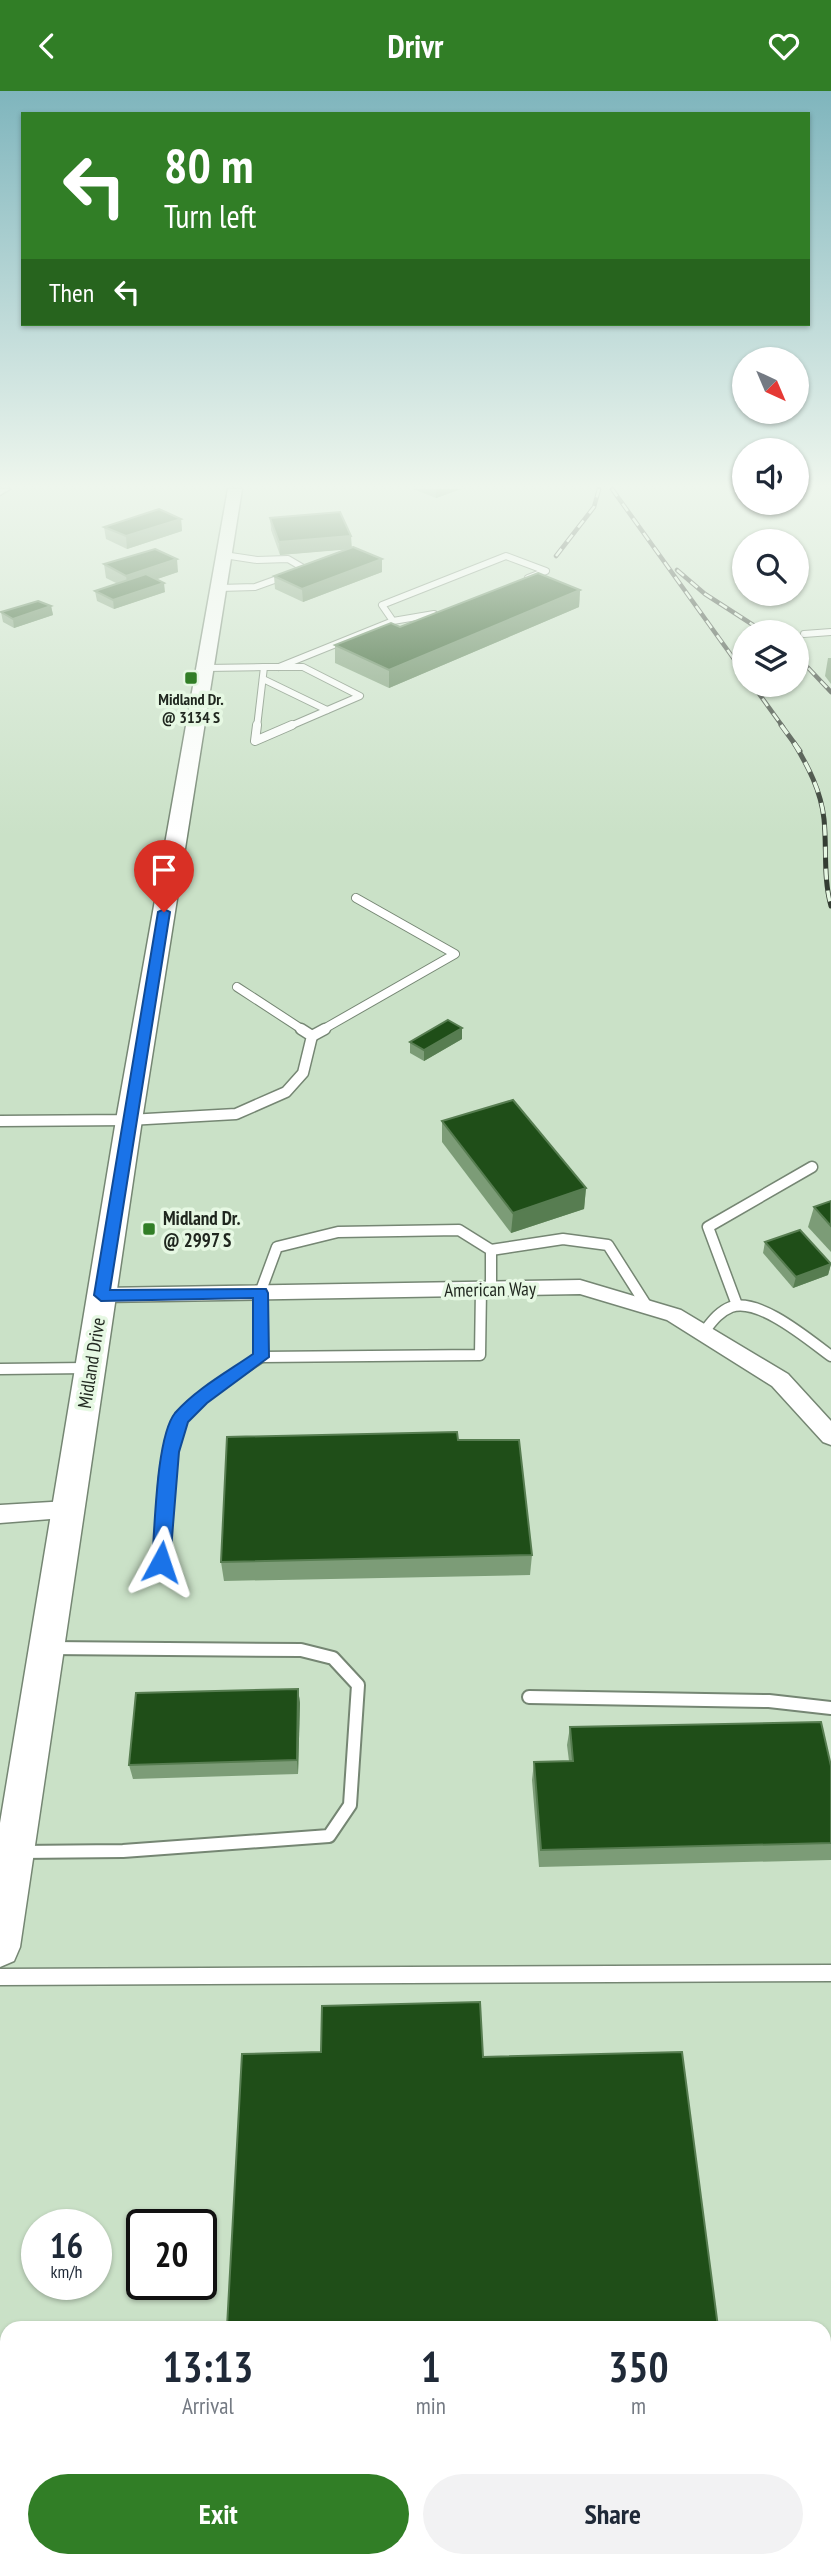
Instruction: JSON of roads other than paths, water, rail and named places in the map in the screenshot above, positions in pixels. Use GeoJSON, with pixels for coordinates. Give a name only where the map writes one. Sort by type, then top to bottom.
{"type":"FeatureCollection","features":[{"type":"Feature","properties":{"kind":"street","name":"Midland Drive"},"geometry":{"type":"LineString","coordinates":[[0,1947],[129,1120],[216,604]]}},
{"type":"Feature","properties":{"kind":"street","name":"American Way"},"geometry":{"type":"LineString","coordinates":[[101,1295],[580,1287],[674,1315],[780,1380],[831,1436]]}},
{"type":"Feature","properties":{"kind":"street"},"geometry":{"type":"LineString","coordinates":[[0,1514],[68,1510]]}},
{"type":"Feature","properties":{"kind":"lane"},"geometry":{"type":"LineString","coordinates":[[383,604],[393,621]]}},
{"type":"Feature","properties":{"kind":"lane"},"geometry":{"type":"LineString","coordinates":[[279,667],[393,621],[427,618],[439,613]]}},
{"type":"Feature","properties":{"kind":"lane"},"geometry":{"type":"LineString","coordinates":[[809,634],[831,632]]}},
{"type":"Feature","properties":{"kind":"lane"},"geometry":{"type":"LineString","coordinates":[[205,668],[264,667],[303,667],[360,696],[255,741],[264,667]]}},
{"type":"Feature","properties":{"kind":"lane"},"geometry":{"type":"LineString","coordinates":[[263,678],[327,710]]}},
{"type":"Feature","properties":{"kind":"lane"},"geometry":{"type":"LineString","coordinates":[[0,1121],[129,1120],[236,1114],[286,1092],[303,1073],[312,1037],[455,954],[356,898]]}},
{"type":"Feature","properties":{"kind":"lane"},"geometry":{"type":"LineString","coordinates":[[237,987],[312,1037]]}},
{"type":"Feature","properties":{"kind":"lane"},"geometry":{"type":"LineString","coordinates":[[737,1305],[708,1227],[812,1167]]}},
{"type":"Feature","properties":{"kind":"lane"},"geometry":{"type":"LineString","coordinates":[[261,1357],[260,1293],[277,1247],[338,1232],[459,1230],[491,1250],[563,1239],[608,1245],[648,1307]]}},
{"type":"Feature","properties":{"kind":"lane"},"geometry":{"type":"LineString","coordinates":[[161,1562],[170,1452],[180,1419],[201,1399],[261,1357],[480,1355],[491,1250]]}},
{"type":"Feature","properties":{"kind":"lane"},"geometry":{"type":"LineString","coordinates":[[703,1333],[722,1311],[737,1305],[759,1308],[831,1356]]}},
{"type":"Feature","properties":{"kind":"lane"},"geometry":{"type":"LineString","coordinates":[[0,1369],[90,1368]]}},
{"type":"Feature","properties":{"kind":"lane"},"geometry":{"type":"LineString","coordinates":[[15,1852],[124,1851],[329,1836],[350,1805],[358,1685],[333,1658],[301,1650],[47,1649]]}},
{"type":"Feature","properties":{"kind":"lane"},"geometry":{"type":"LineString","coordinates":[[529,1696],[769,1701],[831,1708]]}},
{"type":"Feature","properties":{"kind":"lane"},"geometry":{"type":"LineString","coordinates":[[0,1977],[831,1973]]}},
{"type":"Feature","properties":{"kind":"railway"},"geometry":{"type":"LineString","coordinates":[[695,604],[732,656]]}},
{"type":"Feature","properties":{"kind":"railway"},"geometry":{"type":"LineString","coordinates":[[721,604],[745,620]]}},
{"type":"Feature","properties":{"kind":"railway"},"geometry":{"type":"LineString","coordinates":[[809,669],[831,692]]}},
{"type":"Feature","properties":{"kind":"railway"},"geometry":{"type":"LineString","coordinates":[[761,697],[783,727]]}},
{"type":"Feature","properties":{"kind":"railway"},"geometry":{"type":"LineString","coordinates":[[781,725],[800,751]]}},
{"type":"Feature","properties":{"kind":"railway"},"geometry":{"type":"LineString","coordinates":[[794,743],[820,799],[831,906]]}},
{"type":"Feature","properties":{"kind":"place","name":"Midland Dr. @ 3134 S"},"geometry":{"type":"Point","coordinates":[191,678]}},
{"type":"Feature","properties":{"kind":"place","name":"Midland Dr. @ 2997 S"},"geometry":{"type":"Point","coordinates":[149,1229]}}]}
